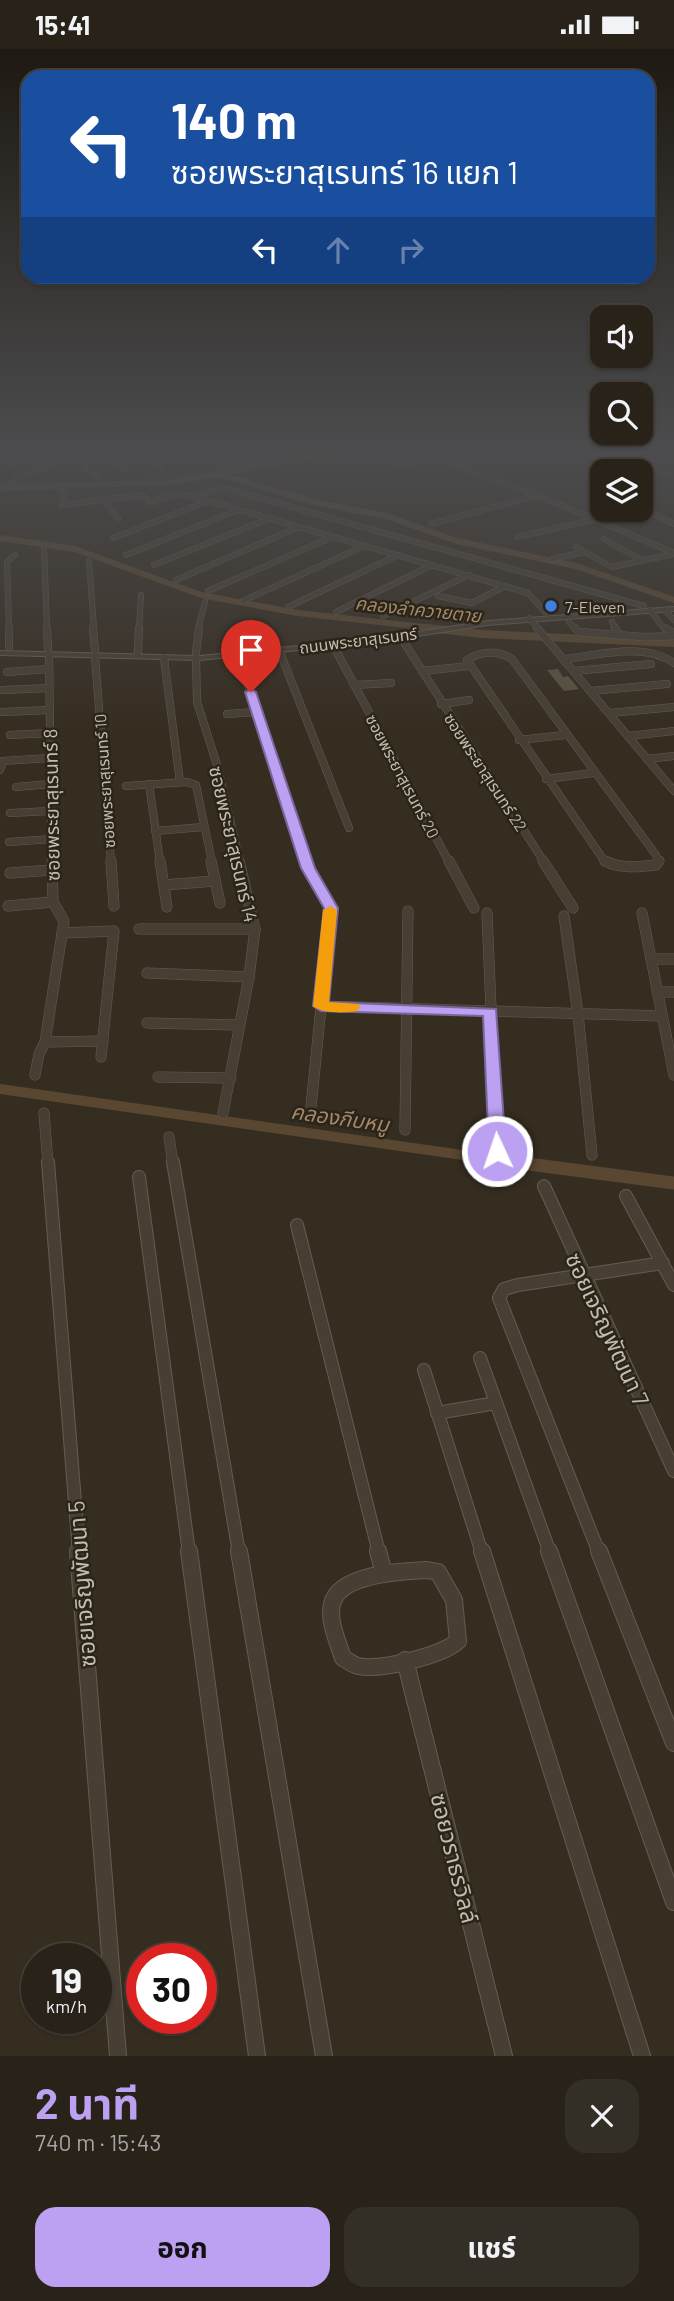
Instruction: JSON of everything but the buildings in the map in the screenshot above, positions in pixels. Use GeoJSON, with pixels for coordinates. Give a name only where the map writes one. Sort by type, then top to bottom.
{"type":"FeatureCollection","features":[{"type":"Feature","properties":{"kind":"street"},"geometry":{"type":"LineString","coordinates":[[126,555],[159,542]]}},
{"type":"Feature","properties":{"kind":"street"},"geometry":{"type":"LineString","coordinates":[[154,565],[211,542]]}},
{"type":"Feature","properties":{"kind":"street"},"geometry":{"type":"LineString","coordinates":[[176,580],[266,542]]}},
{"type":"Feature","properties":{"kind":"street"},"geometry":{"type":"LineString","coordinates":[[208,591],[321,542]]}},
{"type":"Feature","properties":{"kind":"street"},"geometry":{"type":"LineString","coordinates":[[349,542],[528,593],[545,612]]}},
{"type":"Feature","properties":{"kind":"street"},"geometry":{"type":"LineString","coordinates":[[417,542],[614,595],[647,608],[659,619],[661,625],[674,634]]}},
{"type":"Feature","properties":{"kind":"street"},"geometry":{"type":"LineString","coordinates":[[609,542],[644,561]]}},
{"type":"Feature","properties":{"kind":"street"},"geometry":{"type":"LineString","coordinates":[[649,542],[674,553]]}},
{"type":"Feature","properties":{"kind":"street"},"geometry":{"type":"LineString","coordinates":[[243,601],[364,546]]}},
{"type":"Feature","properties":{"kind":"street"},"geometry":{"type":"LineString","coordinates":[[576,547],[612,567],[674,553]]}},
{"type":"Feature","properties":{"kind":"street","name":"ซอยพระยาสุเรนทร์ 8"},"geometry":{"type":"LineString","coordinates":[[36,1075],[39,1054],[45,1042],[63,915],[53,902],[44,548]]}},
{"type":"Feature","properties":{"kind":"street"},"geometry":{"type":"LineString","coordinates":[[552,559],[586,552]]}},
{"type":"Feature","properties":{"kind":"street"},"geometry":{"type":"LineString","coordinates":[[4,647],[7,562],[15,555]]}},
{"type":"Feature","properties":{"kind":"street"},"geometry":{"type":"LineString","coordinates":[[288,607],[398,555]]}},
{"type":"Feature","properties":{"kind":"street","name":"ซอยพระยาสุเรนทร์ 10"},"geometry":{"type":"LineString","coordinates":[[89,561],[114,906]]}},
{"type":"Feature","properties":{"kind":"street"},"geometry":{"type":"LineString","coordinates":[[336,612],[432,565]]}},
{"type":"Feature","properties":{"kind":"street"},"geometry":{"type":"LineString","coordinates":[[383,616],[469,575]]}},
{"type":"Feature","properties":{"kind":"street"},"geometry":{"type":"LineString","coordinates":[[438,596],[472,603],[505,586]]}},
{"type":"Feature","properties":{"kind":"street"},"geometry":{"type":"LineString","coordinates":[[138,652],[141,595]]}},
{"type":"Feature","properties":{"kind":"street","name":"ซอยพระยาสุเรนทร์ 14"},"geometry":{"type":"LineString","coordinates":[[205,602],[199,623],[196,655],[197,702],[217,765],[255,929],[249,977],[223,1113]]}},
{"type":"Feature","properties":{"kind":"street","name":"ถนนพระยาสุเรนทร์"},"geometry":{"type":"LineString","coordinates":[[451,624],[674,604]]}},
{"type":"Feature","properties":{"kind":"street","name":"ถนนพระยาสุเรนทร์"},"geometry":{"type":"LineString","coordinates":[[95,654],[238,654],[333,645],[451,624],[545,612],[647,608],[671,614]]}},
{"type":"Feature","properties":{"kind":"street"},"geometry":{"type":"LineString","coordinates":[[659,619],[671,614]]}},
{"type":"Feature","properties":{"kind":"street"},"geometry":{"type":"LineString","coordinates":[[529,618],[628,736],[670,781],[674,791]]}},
{"type":"Feature","properties":{"kind":"street"},"geometry":{"type":"LineString","coordinates":[[569,622],[579,632],[620,636],[674,634]]}},
{"type":"Feature","properties":{"kind":"street"},"geometry":{"type":"LineString","coordinates":[[612,622],[620,636]]}},
{"type":"Feature","properties":{"kind":"street","name":"ถนนพระยาสุเรนทร์"},"geometry":{"type":"LineString","coordinates":[[0,653],[48,652],[164,658],[400,634]]}},
{"type":"Feature","properties":{"kind":"street","name":"ซอยพระยาสุเรนทร์ 22"},"geometry":{"type":"LineString","coordinates":[[400,634],[441,704],[573,908]]}},
{"type":"Feature","properties":{"kind":"street","name":"ซอยพระยาสุเรนทร์ 20"},"geometry":{"type":"LineString","coordinates":[[333,645],[474,908]]}},
{"type":"Feature","properties":{"kind":"street","name":"ถนนพระยาสุเรนทร์"},"geometry":{"type":"LineString","coordinates":[[4,647],[48,652]]}},
{"type":"Feature","properties":{"kind":"street"},"geometry":{"type":"LineString","coordinates":[[279,650],[349,828]]}},
{"type":"Feature","properties":{"kind":"street"},"geometry":{"type":"LineString","coordinates":[[565,659],[649,652],[666,655],[674,663]]}},
{"type":"Feature","properties":{"kind":"street"},"geometry":{"type":"LineString","coordinates":[[496,653],[508,656],[659,861],[656,865],[609,864],[546,779],[469,666],[468,657],[474,655],[496,653]]}},
{"type":"Feature","properties":{"kind":"street"},"geometry":{"type":"LineString","coordinates":[[238,654],[308,868],[331,908],[310,1117]]}},
{"type":"Feature","properties":{"kind":"street"},"geometry":{"type":"LineString","coordinates":[[164,658],[180,782]]}},
{"type":"Feature","properties":{"kind":"street"},"geometry":{"type":"LineString","coordinates":[[574,671],[651,664]]}},
{"type":"Feature","properties":{"kind":"street"},"geometry":{"type":"LineString","coordinates":[[422,671],[469,666]]}},
{"type":"Feature","properties":{"kind":"street"},"geometry":{"type":"LineString","coordinates":[[6,672],[49,669]]}},
{"type":"Feature","properties":{"kind":"street"},"geometry":{"type":"LineString","coordinates":[[354,685],[391,683]]}},
{"type":"Feature","properties":{"kind":"street"},"geometry":{"type":"LineString","coordinates":[[590,691],[667,684]]}},
{"type":"Feature","properties":{"kind":"street"},"geometry":{"type":"LineString","coordinates":[[3,690],[49,688]]}},
{"type":"Feature","properties":{"kind":"street"},"geometry":{"type":"LineString","coordinates":[[441,704],[469,700]]}},
{"type":"Feature","properties":{"kind":"street"},"geometry":{"type":"LineString","coordinates":[[610,713],[674,706]]}},
{"type":"Feature","properties":{"kind":"street"},"geometry":{"type":"LineString","coordinates":[[3,712],[49,710]]}},
{"type":"Feature","properties":{"kind":"street"},"geometry":{"type":"LineString","coordinates":[[227,714],[257,712]]}},
{"type":"Feature","properties":{"kind":"street"},"geometry":{"type":"LineString","coordinates":[[628,736],[674,731]]}},
{"type":"Feature","properties":{"kind":"street"},"geometry":{"type":"LineString","coordinates":[[10,735],[50,733]]}},
{"type":"Feature","properties":{"kind":"street"},"geometry":{"type":"LineString","coordinates":[[519,740],[565,735]]}},
{"type":"Feature","properties":{"kind":"street"},"geometry":{"type":"LineString","coordinates":[[648,759],[674,756]]}},
{"type":"Feature","properties":{"kind":"street"},"geometry":{"type":"LineString","coordinates":[[0,770],[3,761],[50,758]]}},
{"type":"Feature","properties":{"kind":"street"},"geometry":{"type":"LineString","coordinates":[[546,779],[593,773]]}},
{"type":"Feature","properties":{"kind":"street"},"geometry":{"type":"LineString","coordinates":[[126,786],[180,782],[196,785],[220,903]]}},
{"type":"Feature","properties":{"kind":"street"},"geometry":{"type":"LineString","coordinates":[[16,787],[51,784]]}},
{"type":"Feature","properties":{"kind":"street"},"geometry":{"type":"LineString","coordinates":[[149,784],[167,907]]}},
{"type":"Feature","properties":{"kind":"street"},"geometry":{"type":"LineString","coordinates":[[10,813],[51,811]]}},
{"type":"Feature","properties":{"kind":"street"},"geometry":{"type":"LineString","coordinates":[[155,831],[203,827]]}},
{"type":"Feature","properties":{"kind":"street"},"geometry":{"type":"LineString","coordinates":[[9,842],[52,839]]}},
{"type":"Feature","properties":{"kind":"street"},"geometry":{"type":"LineString","coordinates":[[10,873],[52,870]]}},
{"type":"Feature","properties":{"kind":"street"},"geometry":{"type":"LineString","coordinates":[[164,885],[215,881]]}},
{"type":"Feature","properties":{"kind":"street"},"geometry":{"type":"LineString","coordinates":[[8,906],[53,902]]}},
{"type":"Feature","properties":{"kind":"street"},"geometry":{"type":"LineString","coordinates":[[405,1130],[408,911]]}},
{"type":"Feature","properties":{"kind":"street"},"geometry":{"type":"LineString","coordinates":[[487,913],[497,1151]]}},
{"type":"Feature","properties":{"kind":"street"},"geometry":{"type":"LineString","coordinates":[[642,913],[674,1075]]}},
{"type":"Feature","properties":{"kind":"street"},"geometry":{"type":"LineString","coordinates":[[564,916],[578,1014],[592,1155]]}},
{"type":"Feature","properties":{"kind":"street"},"geometry":{"type":"LineString","coordinates":[[139,929],[255,929]]}},
{"type":"Feature","properties":{"kind":"street"},"geometry":{"type":"LineString","coordinates":[[62,933],[114,931],[101,1057]]}},
{"type":"Feature","properties":{"kind":"street"},"geometry":{"type":"LineString","coordinates":[[651,959],[674,959]]}},
{"type":"Feature","properties":{"kind":"street"},"geometry":{"type":"LineString","coordinates":[[147,973],[249,977]]}},
{"type":"Feature","properties":{"kind":"street"},"geometry":{"type":"LineString","coordinates":[[657,992],[674,992]]}},
{"type":"Feature","properties":{"kind":"street"},"geometry":{"type":"LineString","coordinates":[[321,1006],[663,1016]]}},
{"type":"Feature","properties":{"kind":"street"},"geometry":{"type":"LineString","coordinates":[[146,1023],[238,1025]]}},
{"type":"Feature","properties":{"kind":"street"},"geometry":{"type":"LineString","coordinates":[[45,1042],[103,1041]]}},
{"type":"Feature","properties":{"kind":"street"},"geometry":{"type":"LineString","coordinates":[[158,1077],[231,1078]]}},
{"type":"Feature","properties":{"kind":"street","name":"ซอยเจริญพัฒนา 5"},"geometry":{"type":"LineString","coordinates":[[44,1113],[118,2056]]}},
{"type":"Feature","properties":{"kind":"street"},"geometry":{"type":"LineString","coordinates":[[169,1137],[324,2056]]}},
{"type":"Feature","properties":{"kind":"street"},"geometry":{"type":"LineString","coordinates":[[139,1177],[257,2056]]}},
{"type":"Feature","properties":{"kind":"street","name":"ซอยเจริญพัฒนา 7"},"geometry":{"type":"LineString","coordinates":[[544,1186],[674,1471]]}},
{"type":"Feature","properties":{"kind":"street"},"geometry":{"type":"LineString","coordinates":[[626,1196],[674,1285]]}},
{"type":"Feature","properties":{"kind":"street"},"geometry":{"type":"LineString","coordinates":[[296,1225],[383,1574]]}},
{"type":"Feature","properties":{"kind":"street"},"geometry":{"type":"LineString","coordinates":[[663,1263],[518,1285],[504,1289],[499,1298],[674,1743]]}},
{"type":"Feature","properties":{"kind":"street"},"geometry":{"type":"LineString","coordinates":[[480,1358],[674,1902]]}},
{"type":"Feature","properties":{"kind":"street"},"geometry":{"type":"LineString","coordinates":[[424,1370],[642,2056]]}},
{"type":"Feature","properties":{"kind":"street"},"geometry":{"type":"LineString","coordinates":[[438,1413],[496,1403]]}},
{"type":"Feature","properties":{"kind":"street"},"geometry":{"type":"LineString","coordinates":[[427,1570],[438,1572],[454,1600],[458,1641],[453,1648],[367,1666],[349,1664],[343,1658],[332,1621],[332,1602],[343,1587],[383,1574],[427,1570]]}},
{"type":"Feature","properties":{"kind":"street","name":"ซอยวราธรวิลล์"},"geometry":{"type":"LineString","coordinates":[[405,1660],[504,2056]]}},
{"type":"Feature","properties":{"kind":"waterway","name":"คลองลำควายตาย"},"geometry":{"type":"LineString","coordinates":[[25,542],[75,549],[201,595],[298,613],[442,629]]}},
{"type":"Feature","properties":{"kind":"waterway"},"geometry":{"type":"LineString","coordinates":[[460,542],[576,566],[674,600]]}},
{"type":"Feature","properties":{"kind":"waterway","name":"คลองลำควายตาย"},"geometry":{"type":"LineString","coordinates":[[427,628],[483,634],[674,643]]}},
{"type":"Feature","properties":{"kind":"waterway","name":"คลองกีบหมู"},"geometry":{"type":"LineString","coordinates":[[0,1089],[526,1164]]}},
{"type":"Feature","properties":{"kind":"waterway","name":"คลองกีบหมู"},"geometry":{"type":"LineString","coordinates":[[513,1162],[674,1183]]}},
{"type":"Feature","properties":{"kind":"slow traffic"},"geometry":{"type":"LineString","coordinates":[[330,910],[321,1006],[353,1007]]}},
{"type":"Feature","properties":{"kind":"place","name":"7-Eleven"},"geometry":{"type":"Point","coordinates":[551,606]}},
{"type":"Feature","properties":{"kind":"route"},"geometry":{"type":"LineString","coordinates":[[251,692],[308,868],[331,908],[321,1006],[490,1012],[497,1151]]}}]}
